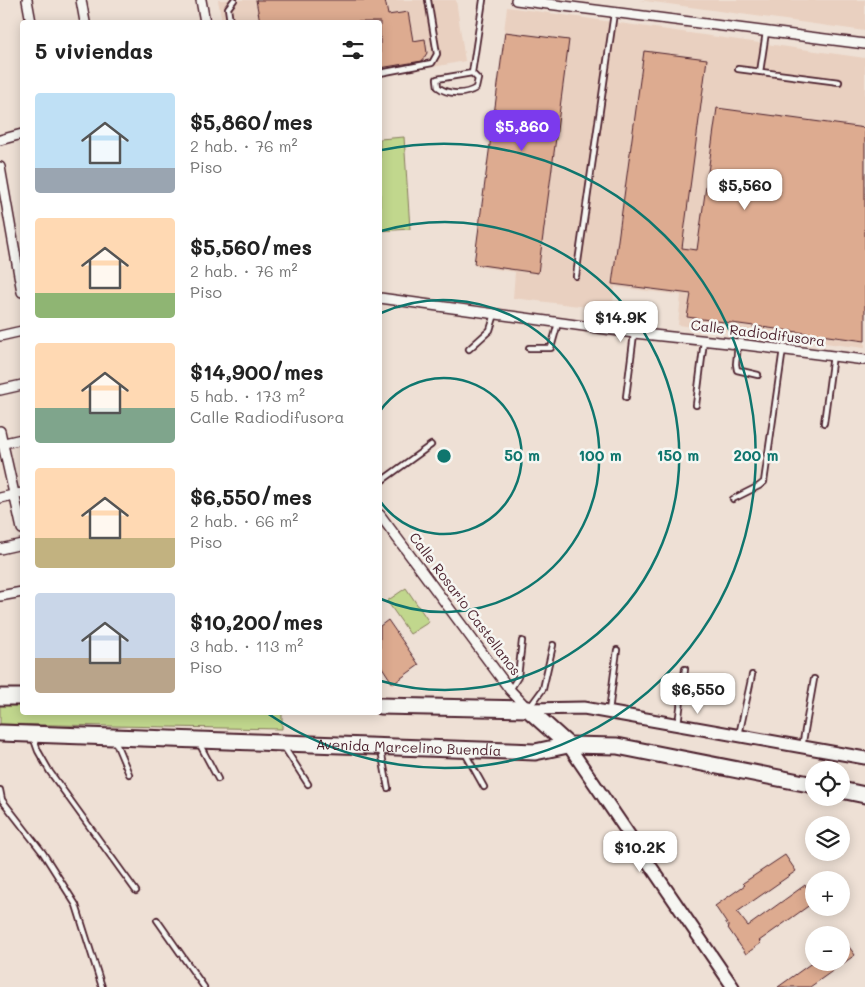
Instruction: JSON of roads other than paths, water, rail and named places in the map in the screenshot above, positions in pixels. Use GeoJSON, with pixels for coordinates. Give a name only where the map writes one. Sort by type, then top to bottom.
{"type":"FeatureCollection","features":[{"type":"Feature","properties":{"kind":"main road"},"geometry":{"type":"LineString","coordinates":[[0,697],[20,697]]}},
{"type":"Feature","properties":{"kind":"main road"},"geometry":{"type":"LineString","coordinates":[[382,706],[528,709],[568,745]]}},
{"type":"Feature","properties":{"kind":"main road","name":"Avenida Marcelino Buendía"},"geometry":{"type":"LineString","coordinates":[[0,733],[535,752],[568,745],[617,746],[805,783]]}},
{"type":"Feature","properties":{"kind":"main road"},"geometry":{"type":"LineString","coordinates":[[850,792],[865,795]]}},
{"type":"Feature","properties":{"kind":"street"},"geometry":{"type":"LineString","coordinates":[[27,0],[31,20]]}},
{"type":"Feature","properties":{"kind":"street"},"geometry":{"type":"LineString","coordinates":[[81,0],[85,20]]}},
{"type":"Feature","properties":{"kind":"street"},"geometry":{"type":"LineString","coordinates":[[201,0],[205,20]]}},
{"type":"Feature","properties":{"kind":"street"},"geometry":{"type":"LineString","coordinates":[[516,0],[865,44]]}},
{"type":"Feature","properties":{"kind":"street"},"geometry":{"type":"LineString","coordinates":[[0,140],[20,135]]}},
{"type":"Feature","properties":{"kind":"street"},"geometry":{"type":"LineString","coordinates":[[0,167],[20,281]]}},
{"type":"Feature","properties":{"kind":"street","name":"Calle Radiodifusora"},"geometry":{"type":"LineString","coordinates":[[382,298],[634,333],[865,360]]}},
{"type":"Feature","properties":{"kind":"street"},"geometry":{"type":"LineString","coordinates":[[0,336],[20,331]]}},
{"type":"Feature","properties":{"kind":"street"},"geometry":{"type":"LineString","coordinates":[[0,390],[20,385]]}},
{"type":"Feature","properties":{"kind":"street"},"geometry":{"type":"LineString","coordinates":[[0,430],[2,444],[19,494],[0,498]]}},
{"type":"Feature","properties":{"kind":"street"},"geometry":{"type":"LineString","coordinates":[[2,444],[20,440]]}},
{"type":"Feature","properties":{"kind":"street","name":"Calle Rosario Castellanos"},"geometry":{"type":"LineString","coordinates":[[382,518],[510,690],[528,709]]}},
{"type":"Feature","properties":{"kind":"street"},"geometry":{"type":"LineString","coordinates":[[0,549],[20,544]]}},
{"type":"Feature","properties":{"kind":"street"},"geometry":{"type":"LineString","coordinates":[[0,596],[20,592]]}},
{"type":"Feature","properties":{"kind":"street"},"geometry":{"type":"LineString","coordinates":[[528,709],[584,708],[865,758]]}},
{"type":"Feature","properties":{"kind":"street"},"geometry":{"type":"LineString","coordinates":[[568,745],[733,987]]}},
{"type":"Feature","properties":{"kind":"lane"},"geometry":{"type":"LineString","coordinates":[[230,20],[228,8],[234,0]]}},
{"type":"Feature","properties":{"kind":"lane"},"geometry":{"type":"LineString","coordinates":[[382,73],[432,62],[437,54],[428,0]]}},
{"type":"Feature","properties":{"kind":"lane"},"geometry":{"type":"LineString","coordinates":[[472,73],[483,0]]}},
{"type":"Feature","properties":{"kind":"lane"},"geometry":{"type":"LineString","coordinates":[[576,276],[614,13]]}},
{"type":"Feature","properties":{"kind":"lane"},"geometry":{"type":"LineString","coordinates":[[760,72],[766,31]]}},
{"type":"Feature","properties":{"kind":"lane"},"geometry":{"type":"LineString","coordinates":[[738,69],[839,82]]}},
{"type":"Feature","properties":{"kind":"lane"},"geometry":{"type":"LineString","coordinates":[[472,73],[478,79],[476,88],[468,93],[444,92],[438,87],[437,79],[472,73]]}},
{"type":"Feature","properties":{"kind":"lane"},"geometry":{"type":"LineString","coordinates":[[469,349],[490,330],[495,314]]}},
{"type":"Feature","properties":{"kind":"lane"},"geometry":{"type":"LineString","coordinates":[[529,348],[551,348],[558,323]]}},
{"type":"Feature","properties":{"kind":"lane"},"geometry":{"type":"LineString","coordinates":[[626,397],[634,333]]}},
{"type":"Feature","properties":{"kind":"lane"},"geometry":{"type":"LineString","coordinates":[[696,405],[704,341]]}},
{"type":"Feature","properties":{"kind":"lane"},"geometry":{"type":"LineString","coordinates":[[738,344],[737,370],[758,375]]}},
{"type":"Feature","properties":{"kind":"lane"},"geometry":{"type":"LineString","coordinates":[[733,499],[764,482],[783,350]]}},
{"type":"Feature","properties":{"kind":"lane"},"geometry":{"type":"LineString","coordinates":[[824,423],[833,355]]}},
{"type":"Feature","properties":{"kind":"lane"},"geometry":{"type":"LineString","coordinates":[[382,481],[431,445]]}},
{"type":"Feature","properties":{"kind":"lane"},"geometry":{"type":"LineString","coordinates":[[510,690],[518,677],[522,641]]}},
{"type":"Feature","properties":{"kind":"lane"},"geometry":{"type":"LineString","coordinates":[[528,709],[543,689],[553,644]]}},
{"type":"Feature","properties":{"kind":"lane"},"geometry":{"type":"LineString","coordinates":[[609,712],[617,650]]}},
{"type":"Feature","properties":{"kind":"lane"},"geometry":{"type":"LineString","coordinates":[[678,725],[685,669]]}},
{"type":"Feature","properties":{"kind":"lane"},"geometry":{"type":"LineString","coordinates":[[739,736],[752,675]]}},
{"type":"Feature","properties":{"kind":"lane"},"geometry":{"type":"LineString","coordinates":[[802,747],[814,680]]}},
{"type":"Feature","properties":{"kind":"lane"},"geometry":{"type":"LineString","coordinates":[[32,734],[38,751],[50,772],[136,891]]}},
{"type":"Feature","properties":{"kind":"lane"},"geometry":{"type":"LineString","coordinates":[[114,737],[129,774]]}},
{"type":"Feature","properties":{"kind":"lane"},"geometry":{"type":"LineString","coordinates":[[197,740],[218,779]]}},
{"type":"Feature","properties":{"kind":"lane"},"geometry":{"type":"LineString","coordinates":[[282,742],[308,784]]}},
{"type":"Feature","properties":{"kind":"lane"},"geometry":{"type":"LineString","coordinates":[[380,746],[388,788]]}},
{"type":"Feature","properties":{"kind":"lane"},"geometry":{"type":"LineString","coordinates":[[462,749],[484,787]]}},
{"type":"Feature","properties":{"kind":"lane"},"geometry":{"type":"LineString","coordinates":[[0,790],[2,800],[43,853],[76,905],[102,987]]}},
{"type":"Feature","properties":{"kind":"lane"},"geometry":{"type":"LineString","coordinates":[[157,920],[204,987]]}}]}
